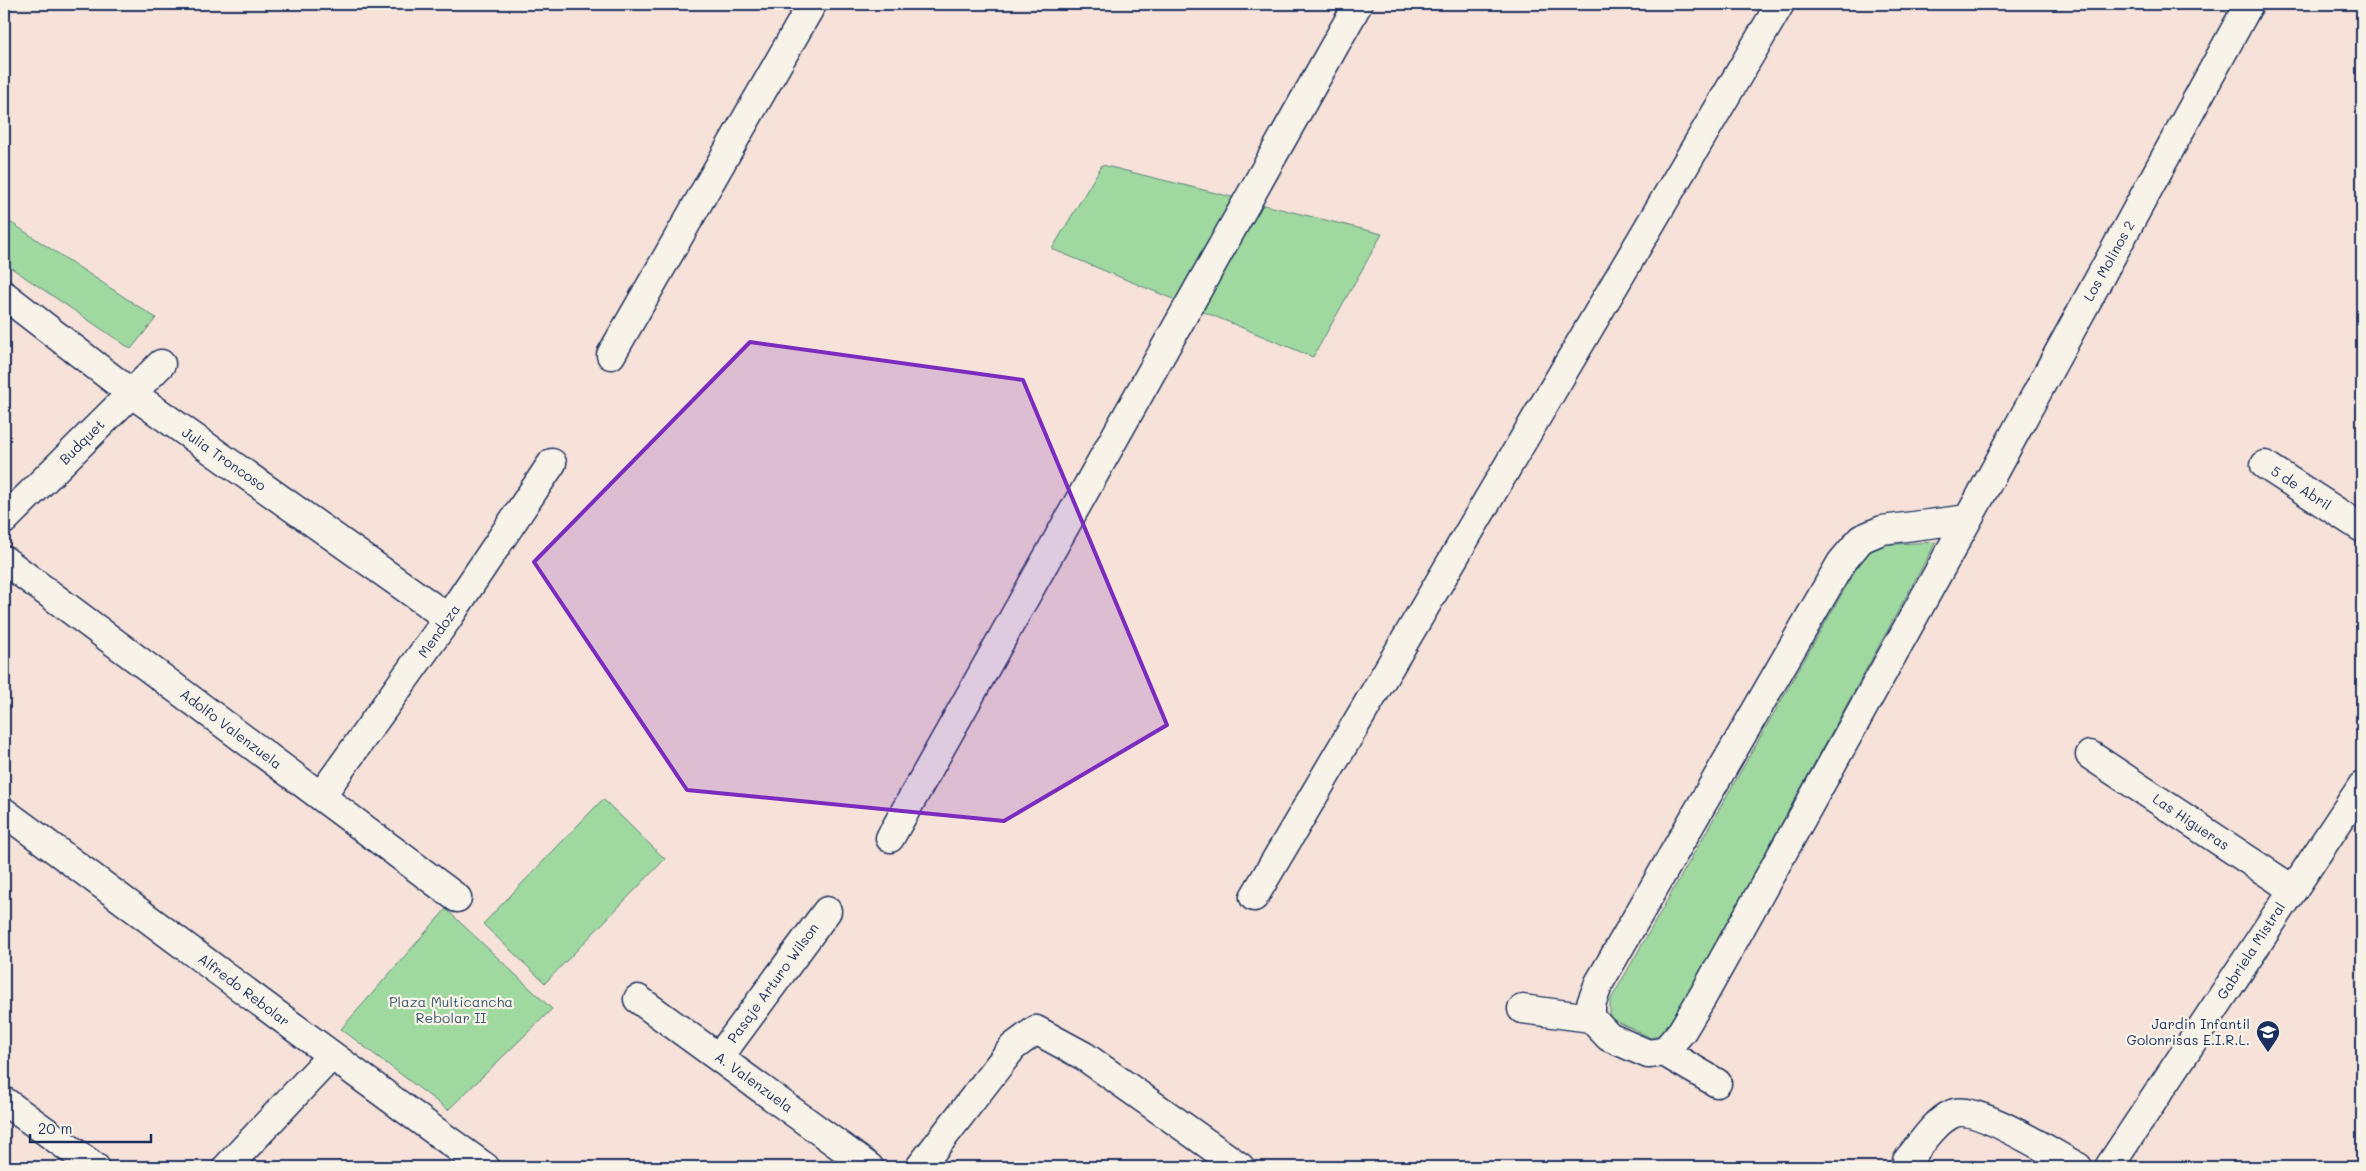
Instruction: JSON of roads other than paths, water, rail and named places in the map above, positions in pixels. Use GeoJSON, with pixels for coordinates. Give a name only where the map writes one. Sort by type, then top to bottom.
{"type":"FeatureCollection","features":[{"type":"Feature","properties":{"kind":"street"},"geometry":{"type":"LineString","coordinates":[[611,355],[812,4]]}},
{"type":"Feature","properties":{"kind":"street"},"geometry":{"type":"LineString","coordinates":[[890,838],[1358,4]]}},
{"type":"Feature","properties":{"kind":"street"},"geometry":{"type":"LineString","coordinates":[[1254,897],[1780,4]]}},
{"type":"Feature","properties":{"kind":"street","name":"Los Molinos 2"},"geometry":{"type":"LineString","coordinates":[[1664,1052],[1682,1031],[1703,996],[1968,519],[2249,4]]}},
{"type":"Feature","properties":{"kind":"street","name":"Julia Troncoso"},"geometry":{"type":"LineString","coordinates":[[4,295],[132,393],[448,618]]}},
{"type":"Feature","properties":{"kind":"street","name":"Budquet"},"geometry":{"type":"LineString","coordinates":[[4,520],[161,364]]}},
{"type":"Feature","properties":{"kind":"street","name":"Mendoza"},"geometry":{"type":"LineString","coordinates":[[321,796],[448,618],[552,463]]}},
{"type":"Feature","properties":{"kind":"street","name":"5 de Abril"},"geometry":{"type":"LineString","coordinates":[[2265,465],[2362,528]]}},
{"type":"Feature","properties":{"kind":"street"},"geometry":{"type":"LineString","coordinates":[[1591,1018],[1591,1004],[1599,983],[1841,563],[1861,539],[1882,530],[1968,519]]}},
{"type":"Feature","properties":{"kind":"street","name":"Adolfo Valenzuela"},"geometry":{"type":"LineString","coordinates":[[4,560],[458,898]]}},
{"type":"Feature","properties":{"kind":"street","name":"Las Higueras"},"geometry":{"type":"LineString","coordinates":[[2090,755],[2292,889]]}},
{"type":"Feature","properties":{"kind":"street","name":"Gabriela Mistral"},"geometry":{"type":"LineString","coordinates":[[2109,1167],[2362,786]]}},
{"type":"Feature","properties":{"kind":"street","name":"Alfredo Rebolar"},"geometry":{"type":"LineString","coordinates":[[4,812],[160,926],[331,1056],[485,1167]]}},
{"type":"Feature","properties":{"kind":"street","name":"Pasaje Arturo Wilson"},"geometry":{"type":"LineString","coordinates":[[720,1056],[827,910]]}},
{"type":"Feature","properties":{"kind":"street","name":"A. Valenzuela"},"geometry":{"type":"LineString","coordinates":[[638,999],[720,1056],[869,1167]]}},
{"type":"Feature","properties":{"kind":"street"},"geometry":{"type":"LineString","coordinates":[[1522,1008],[1591,1018],[1609,1037],[1648,1054],[1664,1052],[1717,1083]]}},
{"type":"Feature","properties":{"kind":"street"},"geometry":{"type":"LineString","coordinates":[[920,1167],[1013,1047],[1036,1030],[1084,1056],[1240,1167]]}},
{"type":"Feature","properties":{"kind":"street"},"geometry":{"type":"LineString","coordinates":[[227,1167],[331,1056]]}},
{"type":"Feature","properties":{"kind":"street"},"geometry":{"type":"LineString","coordinates":[[4,1101],[94,1167]]}},
{"type":"Feature","properties":{"kind":"street"},"geometry":{"type":"LineString","coordinates":[[1908,1161],[1942,1120],[1954,1112],[1963,1112],[1978,1115],[2078,1167]]}},
{"type":"Feature","properties":{"kind":"place","name":"Jardin Infantil Golonrisas E.I.R.L."},"geometry":{"type":"Point","coordinates":[2268,1053]}},
{"type":"Feature","properties":{"kind":"park label","name":"Plaza Multicancha Rebolar II"},"geometry":{"type":"Point","coordinates":[451,1010]}}]}
